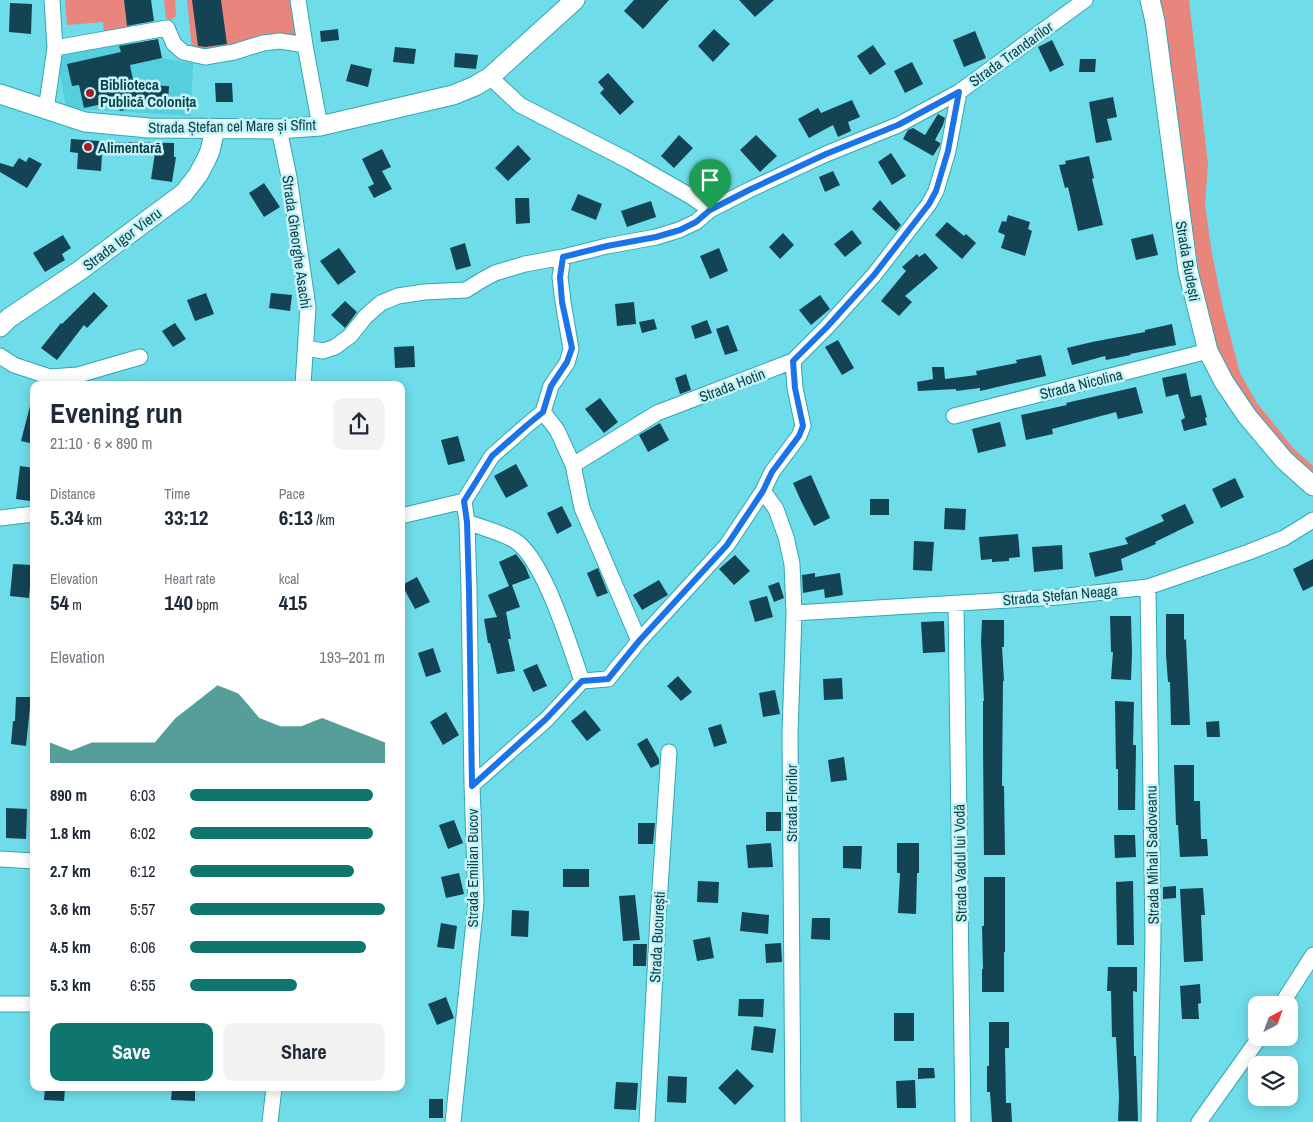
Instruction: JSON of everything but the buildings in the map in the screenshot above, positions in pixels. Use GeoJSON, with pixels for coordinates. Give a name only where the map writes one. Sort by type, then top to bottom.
{"type":"FeatureCollection","features":[{"type":"Feature","properties":{"kind":"street"},"geometry":{"type":"LineString","coordinates":[[46,110],[54,48],[52,0]]}},
{"type":"Feature","properties":{"kind":"street"},"geometry":{"type":"LineString","coordinates":[[298,0],[320,126]]}},
{"type":"Feature","properties":{"kind":"street","name":"Strada Ștefan cel Mare și Sfînt"},"geometry":{"type":"LineString","coordinates":[[0,94],[85,122],[149,128],[279,129],[320,126],[453,95],[475,86],[490,77],[575,0]]}},
{"type":"Feature","properties":{"kind":"street","name":"Strada Trandarilor"},"geometry":{"type":"LineString","coordinates":[[306,348],[324,351],[335,347],[350,336],[366,316],[381,303],[398,296],[424,292],[466,290],[495,273],[533,262],[656,237],[680,230],[696,222],[710,210],[826,154],[898,125],[959,92],[1085,0]]}},
{"type":"Feature","properties":{"kind":"street","name":"Strada Budești"},"geometry":{"type":"LineString","coordinates":[[1150,0],[1155,21],[1188,271],[1208,351],[1224,382],[1247,416],[1284,460],[1313,486]]}},
{"type":"Feature","properties":{"kind":"street"},"geometry":{"type":"LineString","coordinates":[[54,48],[167,28],[174,44],[183,52],[205,57],[234,52],[263,43],[280,41],[305,45]]}},
{"type":"Feature","properties":{"kind":"street"},"geometry":{"type":"LineString","coordinates":[[490,77],[520,105],[629,161],[710,210]]}},
{"type":"Feature","properties":{"kind":"street","name":"Strada Hotin"},"geometry":{"type":"LineString","coordinates":[[573,465],[657,413],[793,361],[874,275],[929,204],[936,191],[948,151],[959,92]]}},
{"type":"Feature","properties":{"kind":"street","name":"Strada Igor Vieru"},"geometry":{"type":"LineString","coordinates":[[0,327],[9,318],[80,271],[184,193],[198,175],[206,160],[215,129]]}},
{"type":"Feature","properties":{"kind":"street","name":"Strada Gheorghe Asachi"},"geometry":{"type":"LineString","coordinates":[[279,129],[290,187],[308,307],[303,381]]}},
{"type":"Feature","properties":{"kind":"street"},"geometry":{"type":"LineString","coordinates":[[405,515],[464,501],[492,456],[543,412],[551,386],[567,362],[572,348],[562,302],[560,277],[563,257]]}},
{"type":"Feature","properties":{"kind":"street","name":"Strada Nicolina"},"geometry":{"type":"LineString","coordinates":[[954,416],[1208,351]]}},
{"type":"Feature","properties":{"kind":"street"},"geometry":{"type":"LineString","coordinates":[[0,356],[14,366],[50,377],[78,375],[140,357]]}},
{"type":"Feature","properties":{"kind":"street"},"geometry":{"type":"LineString","coordinates":[[472,786],[546,719],[582,681],[608,679],[639,641],[727,545],[763,491],[772,472],[799,436],[803,426],[795,388],[793,361]]}},
{"type":"Feature","properties":{"kind":"street"},"geometry":{"type":"LineString","coordinates":[[543,412],[557,430],[573,465],[582,508],[639,641]]}},
{"type":"Feature","properties":{"kind":"street","name":"Strada Florilor"},"geometry":{"type":"LineString","coordinates":[[763,491],[776,509],[786,537],[792,564],[794,613],[790,734],[793,1122]]}},
{"type":"Feature","properties":{"kind":"street","name":"Strada Emilian Bucov"},"geometry":{"type":"LineString","coordinates":[[454,1122],[476,902],[467,522],[464,501]]}},
{"type":"Feature","properties":{"kind":"street"},"geometry":{"type":"LineString","coordinates":[[0,518],[30,514]]}},
{"type":"Feature","properties":{"kind":"street","name":"Strada Ștefan Neaga"},"geometry":{"type":"LineString","coordinates":[[794,613],[1059,597],[1148,587],[1267,545],[1284,538],[1313,520]]}},
{"type":"Feature","properties":{"kind":"street"},"geometry":{"type":"LineString","coordinates":[[467,522],[515,541],[531,557],[542,575],[561,620],[582,681]]}},
{"type":"Feature","properties":{"kind":"street","name":"Strada Mihail Sadoveanu"},"geometry":{"type":"LineString","coordinates":[[1148,587],[1153,936],[1149,1122]]}},
{"type":"Feature","properties":{"kind":"street","name":"Strada Vadul lui Vodă"},"geometry":{"type":"LineString","coordinates":[[956,603],[963,1122]]}},
{"type":"Feature","properties":{"kind":"street","name":"Strada București"},"geometry":{"type":"LineString","coordinates":[[647,1122],[669,752]]}},
{"type":"Feature","properties":{"kind":"street"},"geometry":{"type":"LineString","coordinates":[[0,859],[30,861]]}},
{"type":"Feature","properties":{"kind":"street"},"geometry":{"type":"LineString","coordinates":[[1287,996],[1313,954]]}},
{"type":"Feature","properties":{"kind":"street"},"geometry":{"type":"LineString","coordinates":[[0,1004],[30,1004]]}},
{"type":"Feature","properties":{"kind":"street"},"geometry":{"type":"LineString","coordinates":[[1199,1122],[1253,1046]]}},
{"type":"Feature","properties":{"kind":"street"},"geometry":{"type":"LineString","coordinates":[[270,1122],[274,1091]]}},
{"type":"Feature","properties":{"kind":"shaded area"},"geometry":{"type":"Polygon","coordinates":[[[65,0],[124,0],[128,30],[104,33],[103,22],[67,25],[65,0]]]}},
{"type":"Feature","properties":{"kind":"shaded area"},"geometry":{"type":"Polygon","coordinates":[[[164,0],[175,0],[176,16],[171,20],[166,18],[164,0]]]}},
{"type":"Feature","properties":{"kind":"shaded area"},"geometry":{"type":"Polygon","coordinates":[[[187,0],[291,0],[296,35],[268,35],[227,49],[198,53],[192,49],[187,0]]]}},
{"type":"Feature","properties":{"kind":"shaded area"},"geometry":{"type":"Polygon","coordinates":[[[1158,0],[1189,0],[1208,164],[1205,205],[1212,254],[1223,308],[1240,373],[1257,403],[1294,449],[1313,466],[1313,476],[1288,453],[1245,402],[1221,362],[1204,305],[1158,0]]]}},
{"type":"Feature","properties":{"kind":"shaded area"},"geometry":{"type":"Polygon","coordinates":[[[158,39],[162,58],[193,63],[191,116],[66,108],[57,55],[129,41],[134,44],[158,39]]]}},
{"type":"Feature","properties":{"kind":"place","name":"Biblioteca Publică Colonița"},"geometry":{"type":"Point","coordinates":[90,93]}},
{"type":"Feature","properties":{"kind":"place","name":"Alimentară"},"geometry":{"type":"Point","coordinates":[88,147]}},
{"type":"Feature","properties":{"kind":"route"},"geometry":{"type":"LineString","coordinates":[[959,92],[948,151],[936,191],[929,204],[874,275],[793,361],[795,388],[803,426],[799,436],[772,472],[763,491],[727,545],[639,641],[608,679],[582,681],[546,719],[472,786],[469,590],[467,522],[464,501],[492,456],[543,412],[551,386],[567,362],[572,348],[562,302],[560,277],[563,257],[680,230],[696,222],[710,210],[826,154],[898,125],[959,92]]}}]}
